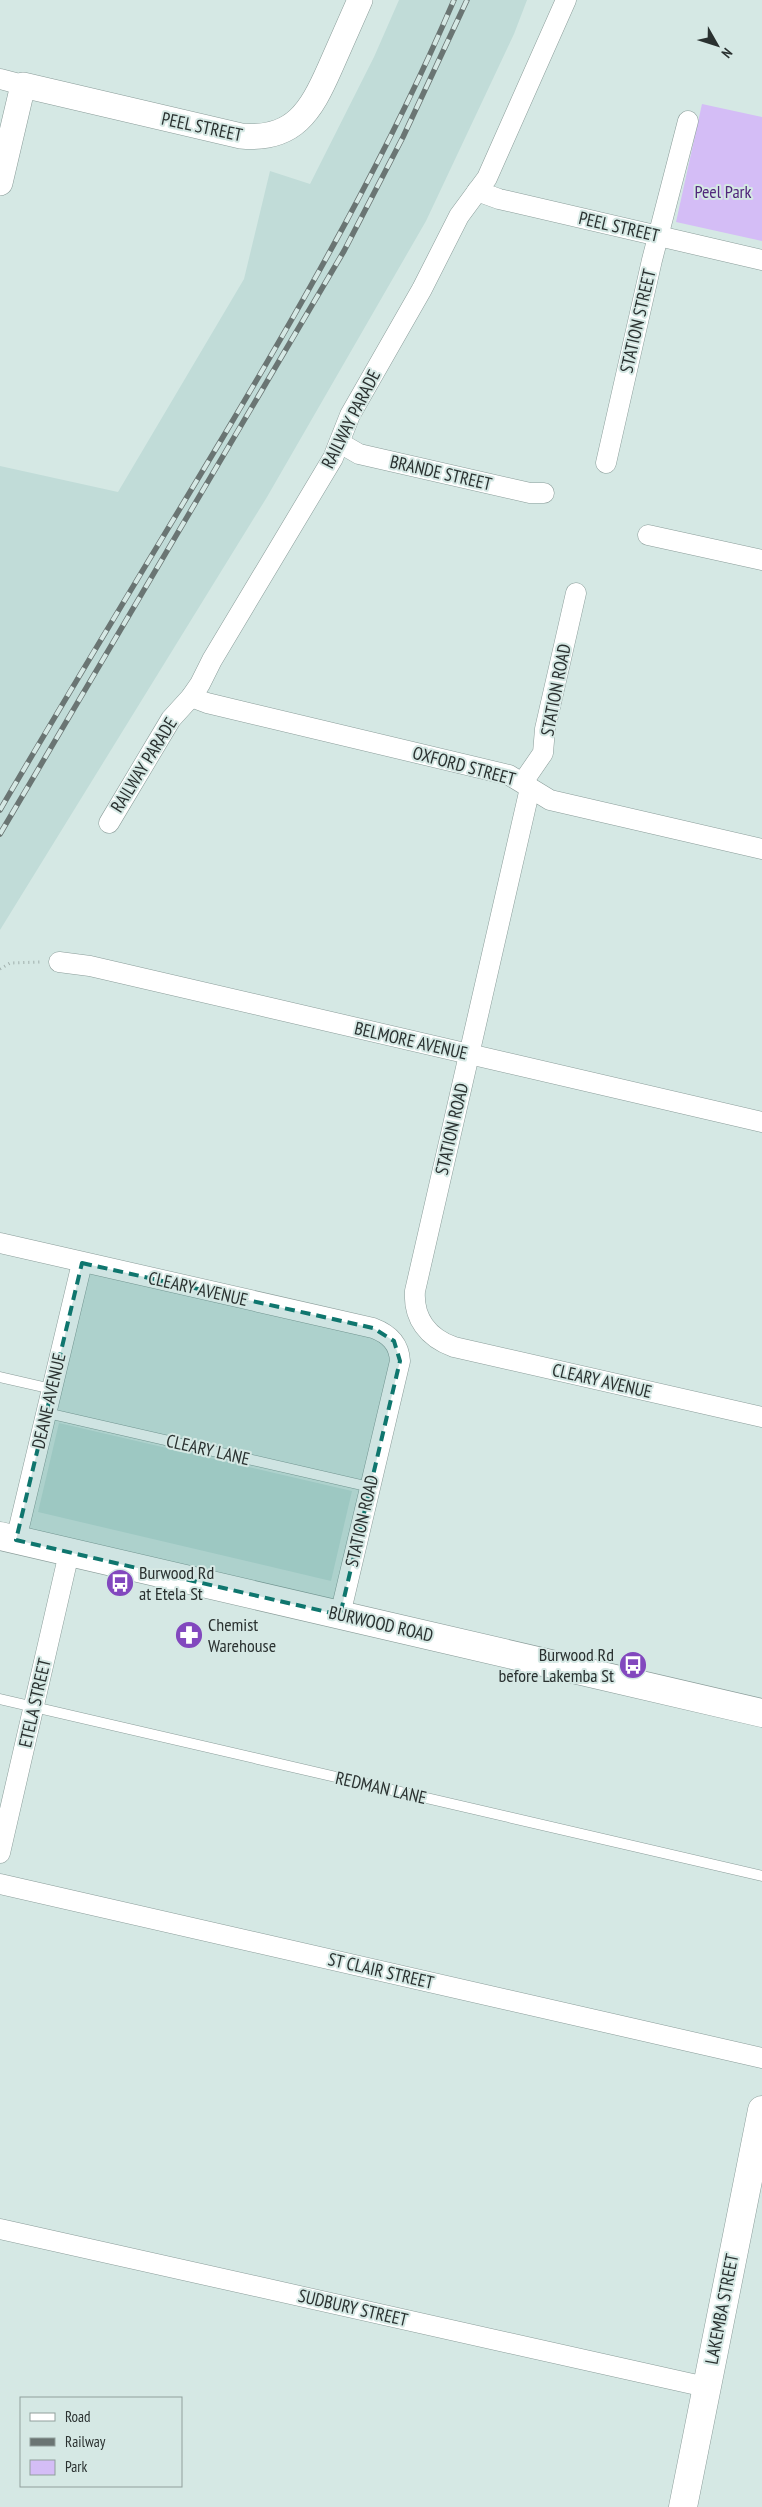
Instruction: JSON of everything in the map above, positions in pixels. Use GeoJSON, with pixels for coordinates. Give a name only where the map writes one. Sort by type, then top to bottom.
{"type":"FeatureCollection","features":[{"type":"Feature","properties":{"kind":"main road","name":"BURWOOD ROAD"},"geometry":{"type":"LineString","coordinates":[[8,1538],[762,1713]]}},
{"type":"Feature","properties":{"kind":"main road","name":"LAKEMBA STREET"},"geometry":{"type":"LineString","coordinates":[[683,2507],[762,2110]]}},
{"type":"Feature","properties":{"kind":"street","name":"PEEL STREET"},"geometry":{"type":"LineString","coordinates":[[11,82],[225,133],[264,137],[290,127],[313,105],[360,0]]}},
{"type":"Feature","properties":{"kind":"street","name":"RAILWAY PARADE"},"geometry":{"type":"LineString","coordinates":[[108,823],[171,719],[191,697],[323,475],[340,443],[350,415],[422,289],[458,216],[491,171],[566,0]]}},
{"type":"Feature","properties":{"kind":"street"},"geometry":{"type":"LineString","coordinates":[[0,183],[11,82]]}},
{"type":"Feature","properties":{"kind":"street","name":"STATION STREET"},"geometry":{"type":"LineString","coordinates":[[606,463],[652,260],[660,236],[688,121]]}},
{"type":"Feature","properties":{"kind":"street","name":"PEEL STREET"},"geometry":{"type":"LineString","coordinates":[[477,192],[762,260]]}},
{"type":"Feature","properties":{"kind":"street","name":"BRANDE STREET"},"geometry":{"type":"LineString","coordinates":[[340,443],[359,454],[530,493],[544,493]]}},
{"type":"Feature","properties":{"kind":"street"},"geometry":{"type":"LineString","coordinates":[[648,535],[762,560]]}},
{"type":"Feature","properties":{"kind":"street","name":"STATION ROAD"},"geometry":{"type":"LineString","coordinates":[[421,1323],[415,1309],[415,1290],[469,1055],[527,785],[543,753],[545,729],[576,593]]}},
{"type":"Feature","properties":{"kind":"street","name":"OXFORD STREET"},"geometry":{"type":"LineString","coordinates":[[191,697],[207,703],[509,775],[550,800],[762,849]]}},
{"type":"Feature","properties":{"kind":"street","name":"BELMORE AVENUE"},"geometry":{"type":"LineString","coordinates":[[59,962],[90,966],[762,1122]]}},
{"type":"Feature","properties":{"kind":"street","name":"CLEARY AVENUE"},"geometry":{"type":"LineString","coordinates":[[0,1242],[82,1263],[373,1328],[382,1331],[394,1341]]}},
{"type":"Feature","properties":{"kind":"street","name":"DEANE AVENUE"},"geometry":{"type":"LineString","coordinates":[[8,1538],[47,1413],[82,1263]]}},
{"type":"Feature","properties":{"kind":"street","name":"CLEARY AVENUE"},"geometry":{"type":"LineString","coordinates":[[421,1323],[438,1340],[454,1347],[762,1418]]}},
{"type":"Feature","properties":{"kind":"street","name":"STATION ROAD"},"geometry":{"type":"LineString","coordinates":[[340,1615],[400,1361],[400,1353],[394,1341]]}},
{"type":"Feature","properties":{"kind":"street","name":"ETELA STREET"},"geometry":{"type":"LineString","coordinates":[[0,1853],[69,1553]]}},
{"type":"Feature","properties":{"kind":"street","name":"ST CLAIR STREET"},"geometry":{"type":"LineString","coordinates":[[0,1884],[762,2058]]}},
{"type":"Feature","properties":{"kind":"street","name":"SUDBURY STREET"},"geometry":{"type":"LineString","coordinates":[[0,2229],[706,2387]]}},
{"type":"Feature","properties":{"kind":"lane"},"geometry":{"type":"LineString","coordinates":[[0,1377],[52,1389]]}},
{"type":"Feature","properties":{"kind":"lane","name":"CLEARY LANE"},"geometry":{"type":"LineString","coordinates":[[47,1413],[370,1487]]}},
{"type":"Feature","properties":{"kind":"lane","name":"REDMAN LANE"},"geometry":{"type":"LineString","coordinates":[[0,1700],[762,1876]]}},
{"type":"Feature","properties":{"kind":"path"},"geometry":{"type":"LineString","coordinates":[[0,969],[10,963],[59,962]]}},
{"type":"Feature","properties":{"kind":"highlighted area"},"geometry":{"type":"Polygon","coordinates":[[[82,1263],[373,1328],[394,1341],[400,1361],[340,1615],[16,1540],[82,1263]]]}},
{"type":"Feature","properties":{"kind":"shaded area"},"geometry":{"type":"Polygon","coordinates":[[[399,0],[527,0],[514,34],[426,221],[267,497],[0,930],[0,466],[118,492],[244,279],[270,171],[310,184],[374,57],[399,0]]]}},
{"type":"Feature","properties":{"kind":"shaded area"},"geometry":{"type":"Polygon","coordinates":[[[59,1423],[352,1491],[331,1581],[38,1512],[59,1423]]]}},
{"type":"Feature","properties":{"kind":"green space","name":"Peel Park"},"geometry":{"type":"Polygon","coordinates":[[[702,104],[762,117],[762,241],[676,222],[702,104]]]}},
{"type":"Feature","properties":{"kind":"railway"},"geometry":{"type":"LineString","coordinates":[[0,810],[223,437],[316,277],[402,113],[454,0]]}},
{"type":"Feature","properties":{"kind":"railway"},"geometry":{"type":"LineString","coordinates":[[0,834],[344,251],[403,137],[467,0]]}},
{"type":"Feature","properties":{"kind":"place","name":"Burwood Rd at Etela St"},"geometry":{"type":"Point","coordinates":[120,1583]}},
{"type":"Feature","properties":{"kind":"place","name":"Chemist Warehouse"},"geometry":{"type":"Point","coordinates":[189,1635]}},
{"type":"Feature","properties":{"kind":"place","name":"Burwood Rd before Lakemba St"},"geometry":{"type":"Point","coordinates":[633,1665]}}]}
